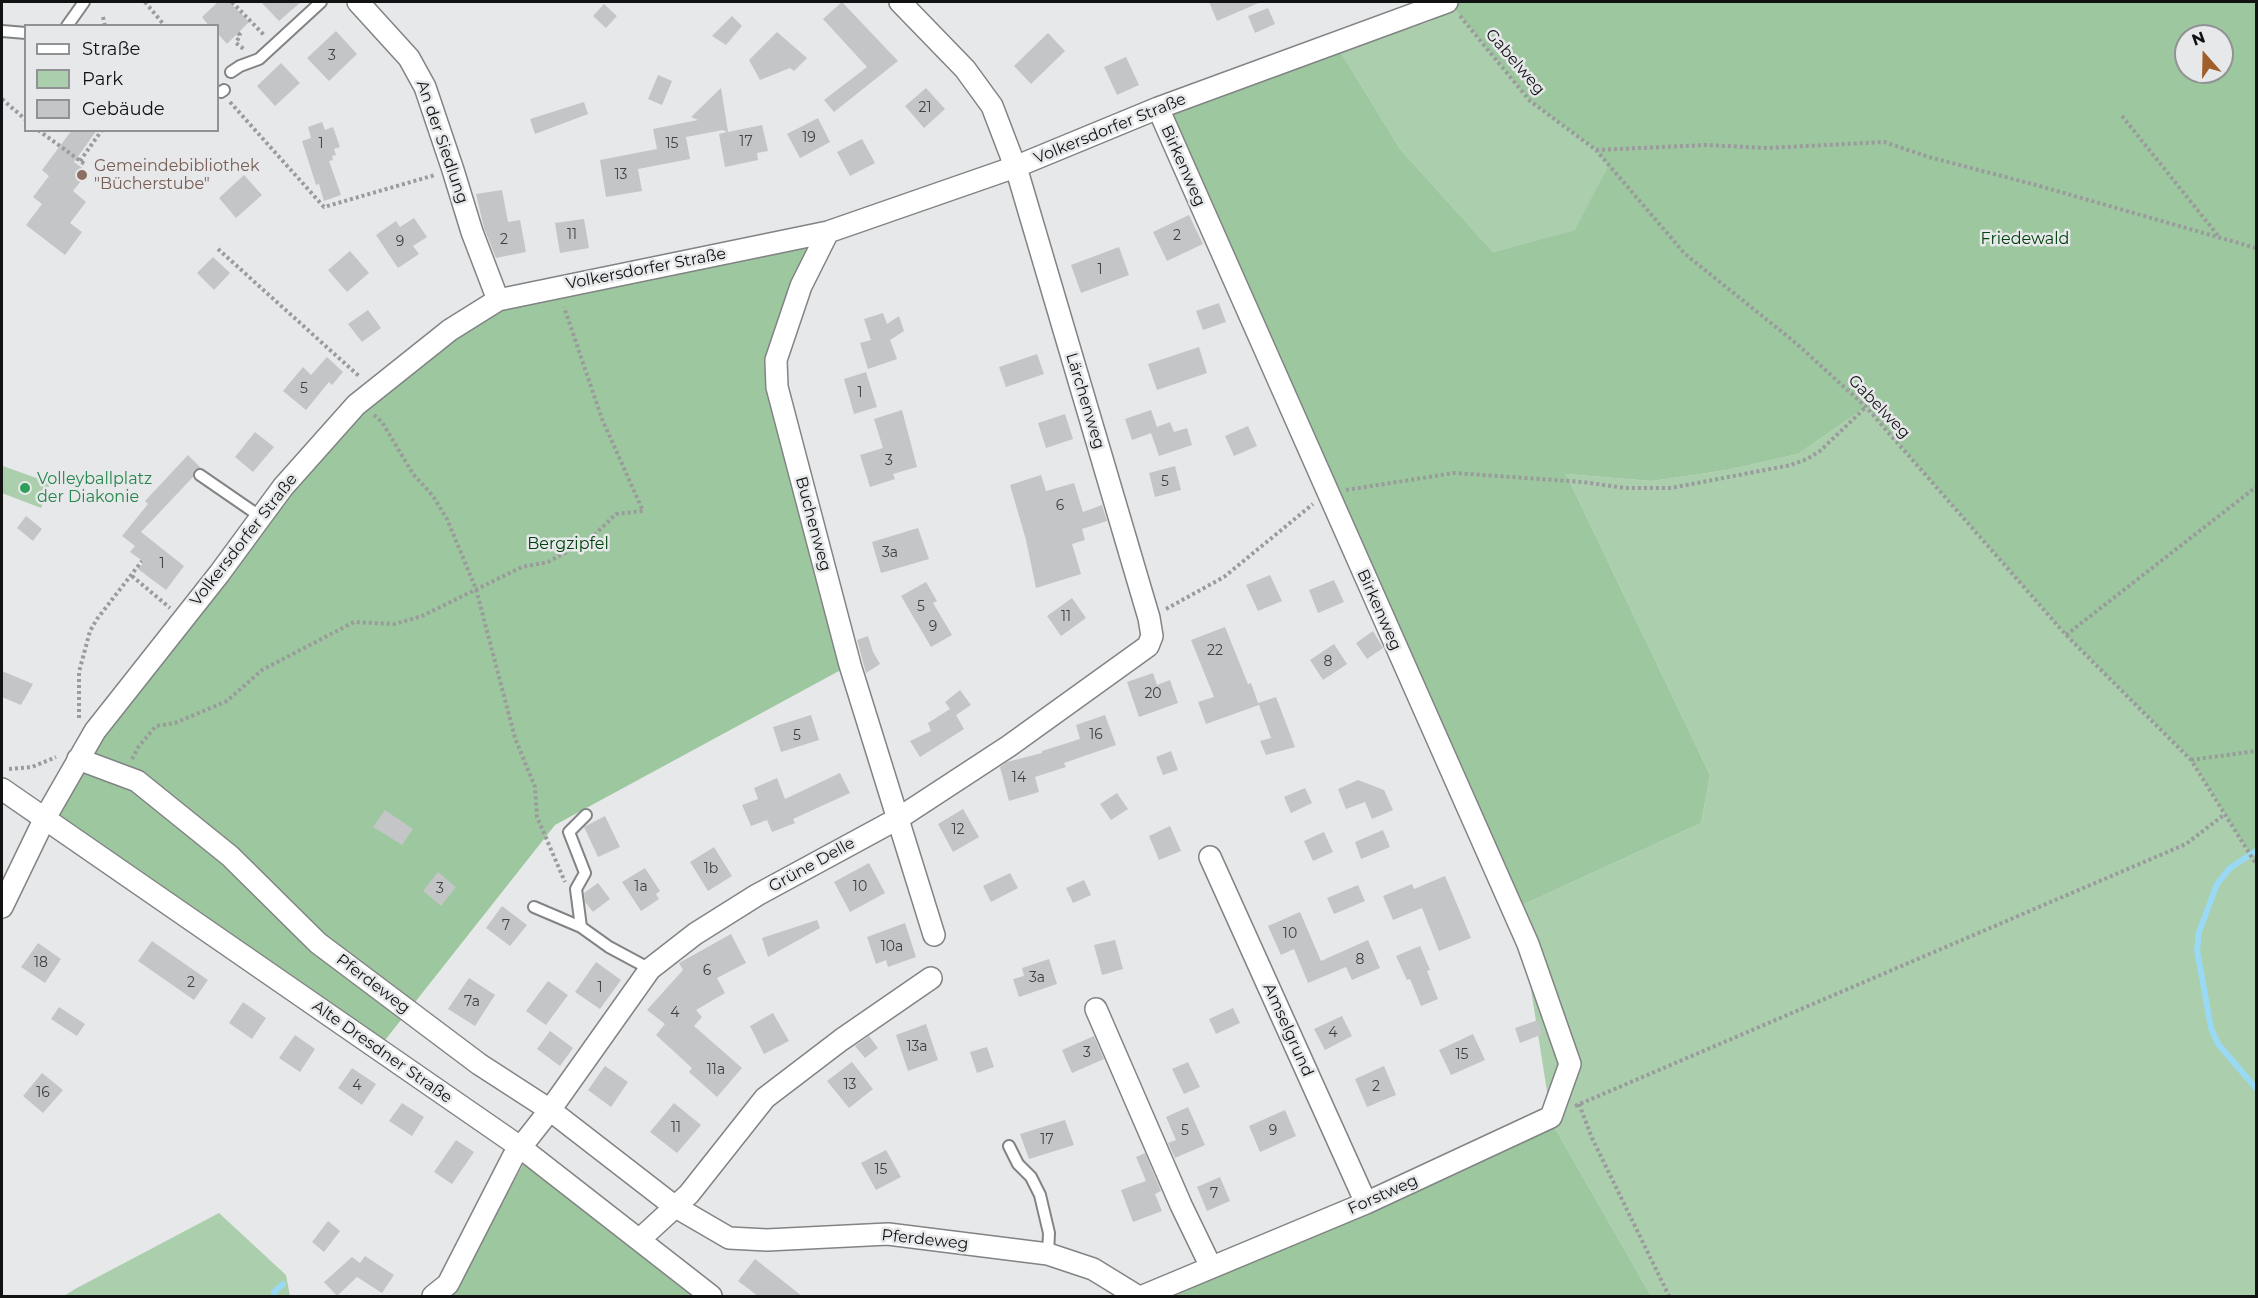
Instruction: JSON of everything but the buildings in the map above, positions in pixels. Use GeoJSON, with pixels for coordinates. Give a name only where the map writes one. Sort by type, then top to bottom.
{"type":"FeatureCollection","features":[{"type":"Feature","properties":{"kind":"street","name":"An der Siedlung"},"geometry":{"type":"LineString","coordinates":[[358,2],[409,57],[425,87],[472,232],[498,300]]}},
{"type":"Feature","properties":{"kind":"street"},"geometry":{"type":"LineString","coordinates":[[900,2],[965,69],[992,106],[1015,167]]}},
{"type":"Feature","properties":{"kind":"street","name":"Volkersdorfer Straße"},"geometry":{"type":"LineString","coordinates":[[2,908],[45,818],[68,756],[112,708],[282,487],[367,396],[450,330],[498,300],[828,232],[1015,167],[1158,108],[1451,6]]}},
{"type":"Feature","properties":{"kind":"street","name":"Birkenweg"},"geometry":{"type":"LineString","coordinates":[[1158,108],[1528,944],[1570,1064],[1551,1117]]}},
{"type":"Feature","properties":{"kind":"street","name":"Lärchenweg"},"geometry":{"type":"LineString","coordinates":[[1015,167],[1151,627]]}},
{"type":"Feature","properties":{"kind":"street","name":"Buchenweg"},"geometry":{"type":"LineString","coordinates":[[828,232],[801,286],[776,360],[777,387],[850,665],[934,935]]}},
{"type":"Feature","properties":{"kind":"street","name":"Grüne Delle"},"geometry":{"type":"LineString","coordinates":[[434,1296],[448,1284],[513,1157],[550,1110],[650,969],[695,934],[757,895],[899,818],[1009,746],[1148,646],[1151,627]]}},
{"type":"Feature","properties":{"kind":"street","name":"Pferdeweg"},"geometry":{"type":"LineString","coordinates":[[68,756],[124,775],[169,805],[230,856],[318,944],[479,1064],[550,1110],[674,1206],[729,1238],[767,1240],[888,1234],[1048,1254],[1093,1269],[1137,1296]]}},
{"type":"Feature","properties":{"kind":"street","name":"Alte Dresdner Straße"},"geometry":{"type":"LineString","coordinates":[[3,779],[45,818],[520,1147],[711,1296]]}},
{"type":"Feature","properties":{"kind":"street","name":"Amselgrund"},"geometry":{"type":"LineString","coordinates":[[1210,857],[1366,1203]]}},
{"type":"Feature","properties":{"kind":"street"},"geometry":{"type":"LineString","coordinates":[[639,1240],[689,1194],[765,1098],[841,1040],[931,978]]}},
{"type":"Feature","properties":{"kind":"street"},"geometry":{"type":"LineString","coordinates":[[1096,1009],[1181,1205],[1211,1267]]}},
{"type":"Feature","properties":{"kind":"street","name":"Forstweg"},"geometry":{"type":"LineString","coordinates":[[1143,1296],[1366,1203],[1551,1117]]}},
{"type":"Feature","properties":{"kind":"lane"},"geometry":{"type":"LineString","coordinates":[[68,24],[84,2]]}},
{"type":"Feature","properties":{"kind":"lane"},"geometry":{"type":"LineString","coordinates":[[231,72],[259,59],[321,2]]}},
{"type":"Feature","properties":{"kind":"lane"},"geometry":{"type":"LineString","coordinates":[[2,31],[24,33]]}},
{"type":"Feature","properties":{"kind":"lane"},"geometry":{"type":"LineString","coordinates":[[200,475],[261,517]]}},
{"type":"Feature","properties":{"kind":"lane"},"geometry":{"type":"LineString","coordinates":[[581,927],[576,889],[585,873],[569,832],[586,815]]}},
{"type":"Feature","properties":{"kind":"lane"},"geometry":{"type":"LineString","coordinates":[[534,907],[581,927],[609,947],[650,969]]}},
{"type":"Feature","properties":{"kind":"lane"},"geometry":{"type":"LineString","coordinates":[[1009,1146],[1018,1164],[1031,1177],[1040,1196],[1049,1233],[1048,1254]]}},
{"type":"Feature","properties":{"kind":"path"},"geometry":{"type":"LineString","coordinates":[[145,2],[163,24]]}},
{"type":"Feature","properties":{"kind":"path"},"geometry":{"type":"LineString","coordinates":[[232,2],[274,45]]}},
{"type":"Feature","properties":{"kind":"path","name":"Gabelweg"},"geometry":{"type":"LineString","coordinates":[[1451,6],[1530,101],[1596,150],[1685,254],[1797,344],[1866,407],[2066,635],[2191,760],[2256,864]]}},
{"type":"Feature","properties":{"kind":"path"},"geometry":{"type":"LineString","coordinates":[[103,16],[105,24]]}},
{"type":"Feature","properties":{"kind":"path"},"geometry":{"type":"LineString","coordinates":[[237,45],[238,33]]}},
{"type":"Feature","properties":{"kind":"path"},"geometry":{"type":"LineString","coordinates":[[223,91],[324,207],[453,170]]}},
{"type":"Feature","properties":{"kind":"path"},"geometry":{"type":"LineString","coordinates":[[2,99],[24,118]]}},
{"type":"Feature","properties":{"kind":"path"},"geometry":{"type":"LineString","coordinates":[[2122,116],[2221,238]]}},
{"type":"Feature","properties":{"kind":"path"},"geometry":{"type":"LineString","coordinates":[[41,132],[86,165]]}},
{"type":"Feature","properties":{"kind":"path"},"geometry":{"type":"LineString","coordinates":[[80,161],[101,132]]}},
{"type":"Feature","properties":{"kind":"path"},"geometry":{"type":"LineString","coordinates":[[1596,150],[1706,145],[1767,148],[1884,142],[1929,157],[2245,243],[2256,248]]}},
{"type":"Feature","properties":{"kind":"path"},"geometry":{"type":"LineString","coordinates":[[218,249],[367,396],[413,474],[433,496],[447,519],[476,589],[515,738],[535,787],[537,817],[566,884],[576,896]]}},
{"type":"Feature","properties":{"kind":"path"},"geometry":{"type":"LineString","coordinates":[[124,775],[139,746],[156,726],[175,723],[227,701],[262,669],[296,651],[354,622],[395,624],[422,616],[522,567],[548,562],[589,540],[616,514],[643,511],[602,419],[565,307],[555,287]]}},
{"type":"Feature","properties":{"kind":"path"},"geometry":{"type":"LineString","coordinates":[[1151,627],[1224,577],[1327,493],[1454,473],[1625,488],[1671,488],[1799,462],[1820,451],[1866,407]]}},
{"type":"Feature","properties":{"kind":"path"},"geometry":{"type":"LineString","coordinates":[[2066,635],[2256,487]]}},
{"type":"Feature","properties":{"kind":"path"},"geometry":{"type":"LineString","coordinates":[[79,722],[79,672],[90,631],[142,561]]}},
{"type":"Feature","properties":{"kind":"path"},"geometry":{"type":"LineString","coordinates":[[132,576],[182,619]]}},
{"type":"Feature","properties":{"kind":"path"},"geometry":{"type":"LineString","coordinates":[[2191,760],[2256,751]]}},
{"type":"Feature","properties":{"kind":"path"},"geometry":{"type":"LineString","coordinates":[[3,779],[53,759],[68,756]]}},
{"type":"Feature","properties":{"kind":"path"},"geometry":{"type":"LineString","coordinates":[[1551,1117],[2187,844],[2225,814]]}},
{"type":"Feature","properties":{"kind":"path"},"geometry":{"type":"LineString","coordinates":[[1579,1104],[1592,1138],[1669,1296]]}},
{"type":"Feature","properties":{"kind":"green space","name":"Friedewald"},"geometry":{"type":"Polygon","coordinates":[[[1449,2],[2256,2],[2256,864],[2191,760],[2066,635],[1866,407],[1798,454],[1727,470],[1652,481],[1566,474],[1710,775],[1701,823],[1518,907],[1165,115],[1340,51],[1400,149],[1493,252],[1575,230],[1608,166],[1596,150],[1530,101],[1449,2]]]}},
{"type":"Feature","properties":{"kind":"green space"},"geometry":{"type":"Polygon","coordinates":[[[1455,9],[1530,101],[1596,150],[1608,166],[1576,230],[1493,252],[1400,149],[1340,51],[1428,22],[1455,9]]]}},
{"type":"Feature","properties":{"kind":"green space","name":"Bergzipfel"},"geometry":{"type":"Polygon","coordinates":[[[828,232],[776,360],[850,665],[555,825],[378,1049],[45,818],[78,759],[356,405],[498,300],[828,232]]]}},
{"type":"Feature","properties":{"kind":"green space"},"geometry":{"type":"Polygon","coordinates":[[[1866,407],[2066,635],[2191,760],[2256,864],[2256,1296],[1651,1296],[1552,1123],[1518,907],[1701,823],[1710,775],[1566,474],[1652,481],[1727,470],[1798,454],[1866,407]]]}},
{"type":"Feature","properties":{"kind":"green space","name":"Volleyballplatz der Diakonie"},"geometry":{"type":"Polygon","coordinates":[[[3,466],[50,483],[41,508],[2,493],[3,466]]]}},
{"type":"Feature","properties":{"kind":"green space"},"geometry":{"type":"Polygon","coordinates":[[[1552,1123],[1651,1296],[1175,1296],[1552,1123]]]}},
{"type":"Feature","properties":{"kind":"green space"},"geometry":{"type":"Polygon","coordinates":[[[532,1148],[725,1296],[446,1296],[456,1288],[532,1148]]]}},
{"type":"Feature","properties":{"kind":"green space"},"geometry":{"type":"Polygon","coordinates":[[[219,1213],[286,1275],[290,1296],[64,1296],[75,1289],[219,1213]]]}},
{"type":"Feature","properties":{"kind":"waterway"},"geometry":{"type":"LineString","coordinates":[[2256,851],[2230,868],[2217,884],[2199,932],[2197,950],[2211,1028],[2218,1044],[2256,1088]]}},
{"type":"Feature","properties":{"kind":"waterway"},"geometry":{"type":"LineString","coordinates":[[275,1296],[274,1292],[283,1284]]}},
{"type":"Feature","properties":{"kind":"place","name":"Gemeindebibliothek \"Bücherstube\""},"geometry":{"type":"Point","coordinates":[82,175]}},
{"type":"Feature","properties":{"kind":"place","name":"Volleyballplatz der Diakonie"},"geometry":{"type":"Point","coordinates":[25,488]}}]}
